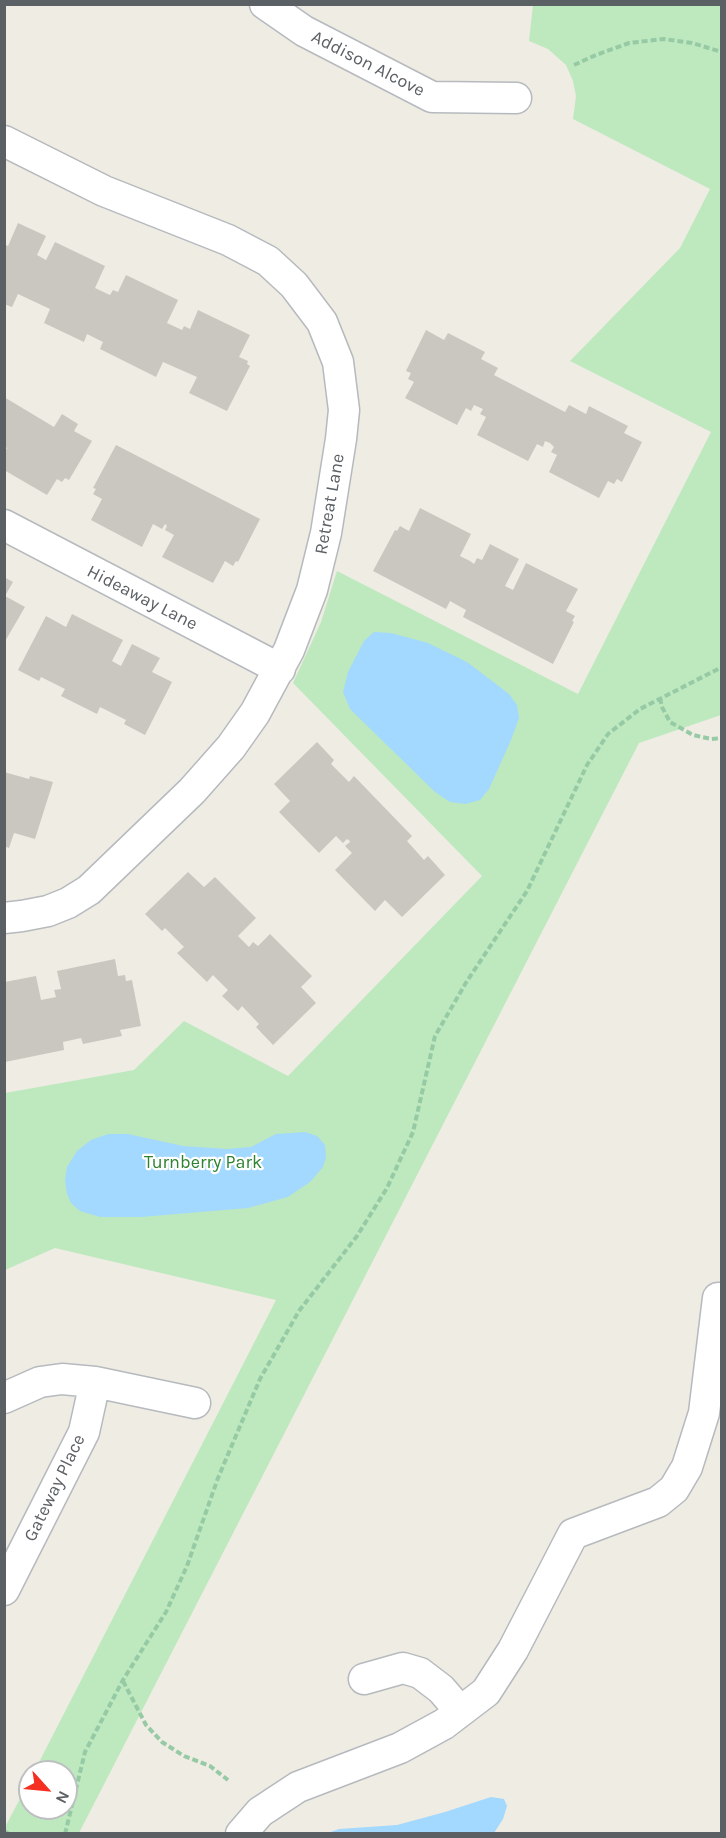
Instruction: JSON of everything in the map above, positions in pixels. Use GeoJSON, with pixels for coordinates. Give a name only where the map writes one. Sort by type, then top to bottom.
{"type":"FeatureCollection","features":[{"type":"Feature","properties":{"kind":"street","name":"Addison Alcove"},"geometry":{"type":"LineString","coordinates":[[265,4],[304,31],[432,97],[516,98]]}},
{"type":"Feature","properties":{"kind":"street","name":"Retreat Lane"},"geometry":{"type":"LineString","coordinates":[[4,141],[104,191],[228,240],[256,254],[277,269],[294,285],[322,322],[332,343],[340,371],[344,410],[320,562],[304,615],[280,669],[255,713],[217,764],[100,881],[58,908],[4,918]]}},
{"type":"Feature","properties":{"kind":"street","name":"Hideaway Lane"},"geometry":{"type":"LineString","coordinates":[[4,525],[280,669]]}},
{"type":"Feature","properties":{"kind":"street"},"geometry":{"type":"LineString","coordinates":[[241,1833],[260,1812],[298,1787],[400,1748],[444,1724],[486,1692],[500,1673],[573,1534],[658,1502],[674,1489],[687,1467],[704,1413],[720,1298]]}},
{"type":"Feature","properties":{"kind":"street"},"geometry":{"type":"LineString","coordinates":[[4,1398],[40,1382],[62,1379],[94,1382],[195,1403]]}},
{"type":"Feature","properties":{"kind":"street","name":"Gateway Place"},"geometry":{"type":"LineString","coordinates":[[4,1590],[84,1432],[94,1382]]}},
{"type":"Feature","properties":{"kind":"street"},"geometry":{"type":"LineString","coordinates":[[364,1679],[404,1668],[420,1672],[441,1689],[460,1711]]}},
{"type":"Feature","properties":{"kind":"path"},"geometry":{"type":"LineString","coordinates":[[574,66],[629,43],[664,39],[692,43],[722,52]]}},
{"type":"Feature","properties":{"kind":"path"},"geometry":{"type":"LineString","coordinates":[[65,1833],[85,1752],[123,1680],[166,1612],[187,1566],[218,1478],[260,1379],[299,1311],[357,1236],[387,1188],[413,1132],[435,1036],[467,981],[527,891],[587,765],[609,734],[640,709],[722,667]]}},
{"type":"Feature","properties":{"kind":"path"},"geometry":{"type":"LineString","coordinates":[[660,699],[670,722],[693,735],[711,739],[722,738]]}},
{"type":"Feature","properties":{"kind":"path"},"geometry":{"type":"LineString","coordinates":[[123,1680],[146,1725],[162,1742],[184,1756],[210,1766],[228,1780]]}},
{"type":"Feature","properties":{"kind":"path"},"geometry":{"type":"LineString","coordinates":[[4,1832],[9,1833]]}},
{"type":"Feature","properties":{"kind":"green space","name":"Turnberry Park"},"geometry":{"type":"Polygon","coordinates":[[[533,5],[721,5],[721,715],[639,743],[79,1833],[5,1833],[4,1829],[18,1803],[18,1820],[78,1820],[78,1760],[40,1760],[276,1300],[55,1248],[5,1270],[5,1093],[134,1070],[184,1021],[288,1076],[482,876],[293,683],[321,622],[337,571],[578,694],[711,432],[570,361],[680,248],[710,189],[573,119],[576,96],[566,65],[548,49],[529,41],[533,5]]]}},
{"type":"Feature","properties":{"kind":"water"},"geometry":{"type":"Polygon","coordinates":[[[374,632],[391,633],[428,643],[467,662],[509,694],[517,705],[519,718],[511,740],[489,789],[480,800],[466,804],[450,802],[435,792],[350,709],[343,692],[348,672],[364,641],[374,632]]]}},
{"type":"Feature","properties":{"kind":"water"},"geometry":{"type":"Polygon","coordinates":[[[305,1132],[317,1136],[325,1145],[326,1157],[323,1167],[310,1182],[288,1197],[248,1208],[141,1217],[100,1217],[80,1211],[71,1203],[67,1194],[65,1180],[67,1167],[77,1151],[91,1140],[108,1134],[128,1134],[183,1146],[227,1149],[251,1147],[276,1134],[305,1132]]]}},
{"type":"Feature","properties":{"kind":"water"},"geometry":{"type":"Polygon","coordinates":[[[491,1797],[504,1799],[507,1806],[503,1819],[494,1833],[328,1833],[339,1829],[397,1825],[491,1797]]]}},
{"type":"Feature","properties":{"kind":"building"},"geometry":{"type":"Polygon","coordinates":[[[18,223],[46,236],[37,255],[46,260],[55,242],[105,266],[95,288],[110,295],[113,290],[118,292],[126,275],[178,300],[167,323],[182,330],[184,326],[190,329],[198,310],[250,335],[239,357],[248,361],[247,364],[250,366],[227,411],[189,393],[197,377],[163,362],[156,377],[100,349],[103,342],[87,334],[84,342],[44,323],[50,309],[18,294],[12,307],[4,304],[4,244],[8,246],[18,223]]]}},
{"type":"Feature","properties":{"kind":"building"},"geometry":{"type":"Polygon","coordinates":[[[426,330],[444,340],[448,333],[485,352],[481,359],[498,368],[494,375],[565,412],[569,405],[586,414],[589,406],[628,426],[624,433],[642,442],[622,482],[617,479],[614,484],[608,481],[599,498],[549,472],[557,455],[551,452],[554,447],[550,443],[545,441],[543,447],[537,444],[528,461],[477,435],[486,417],[480,414],[483,409],[474,405],[471,411],[466,408],[457,425],[405,398],[414,382],[408,379],[411,373],[406,371],[426,330]]]}},
{"type":"Feature","properties":{"kind":"building"},"geometry":{"type":"Polygon","coordinates":[[[4,397],[54,427],[62,414],[78,424],[74,431],[92,441],[69,480],[65,478],[62,482],[57,479],[47,495],[4,470],[4,453],[7,448],[4,446],[4,397]]]}},
{"type":"Feature","properties":{"kind":"building"},"geometry":{"type":"Polygon","coordinates":[[[116,445],[260,519],[238,562],[236,561],[233,566],[225,561],[213,583],[162,557],[174,535],[165,530],[167,526],[165,524],[162,529],[153,524],[142,547],[91,520],[102,499],[93,494],[96,489],[93,488],[116,445]]]}},
{"type":"Feature","properties":{"kind":"building"},"geometry":{"type":"Polygon","coordinates":[[[420,508],[471,534],[460,556],[474,564],[477,558],[482,560],[490,544],[519,559],[505,586],[513,590],[526,563],[578,589],[566,611],[575,616],[572,621],[574,622],[553,664],[463,617],[466,610],[450,601],[446,609],[373,571],[395,530],[397,531],[400,526],[409,531],[420,508]]]}},
{"type":"Feature","properties":{"kind":"building"},"geometry":{"type":"Polygon","coordinates":[[[4,577],[13,582],[5,596],[25,607],[4,643],[4,577]]]}},
{"type":"Feature","properties":{"kind":"building"},"geometry":{"type":"Polygon","coordinates":[[[72,614],[123,640],[112,661],[121,666],[132,644],[160,658],[152,672],[172,682],[145,735],[124,724],[126,720],[100,707],[97,714],[61,696],[65,689],[41,677],[39,681],[18,670],[46,616],[66,627],[72,614]]]}},
{"type":"Feature","properties":{"kind":"building"},"geometry":{"type":"Polygon","coordinates":[[[317,742],[334,760],[331,764],[349,782],[354,776],[412,836],[407,841],[424,860],[428,856],[445,875],[402,917],[385,900],[375,911],[335,870],[352,853],[345,846],[350,842],[349,840],[343,843],[336,836],[319,853],[279,812],[290,801],[274,784],[317,742]]]}},
{"type":"Feature","properties":{"kind":"building"},"geometry":{"type":"Polygon","coordinates":[[[4,772],[29,779],[30,776],[53,782],[35,839],[14,833],[9,848],[4,846],[4,772]]]}},
{"type":"Feature","properties":{"kind":"building"},"geometry":{"type":"Polygon","coordinates":[[[188,872],[204,887],[215,877],[256,918],[238,936],[249,947],[253,942],[258,946],[270,934],[312,976],[301,987],[316,1003],[273,1045],[256,1027],[259,1024],[242,1006],[238,1011],[222,996],[228,990],[213,975],[207,982],[177,953],[184,947],[165,928],[162,931],[145,914],[188,872]]]}},
{"type":"Feature","properties":{"kind":"building"},"geometry":{"type":"Polygon","coordinates":[[[115,959],[118,976],[125,975],[126,981],[132,980],[141,1026],[120,1030],[122,1036],[83,1044],[81,1038],[63,1042],[64,1050],[5,1062],[5,982],[36,976],[41,1000],[56,997],[54,990],[61,989],[57,971],[115,959]]]}}]}
